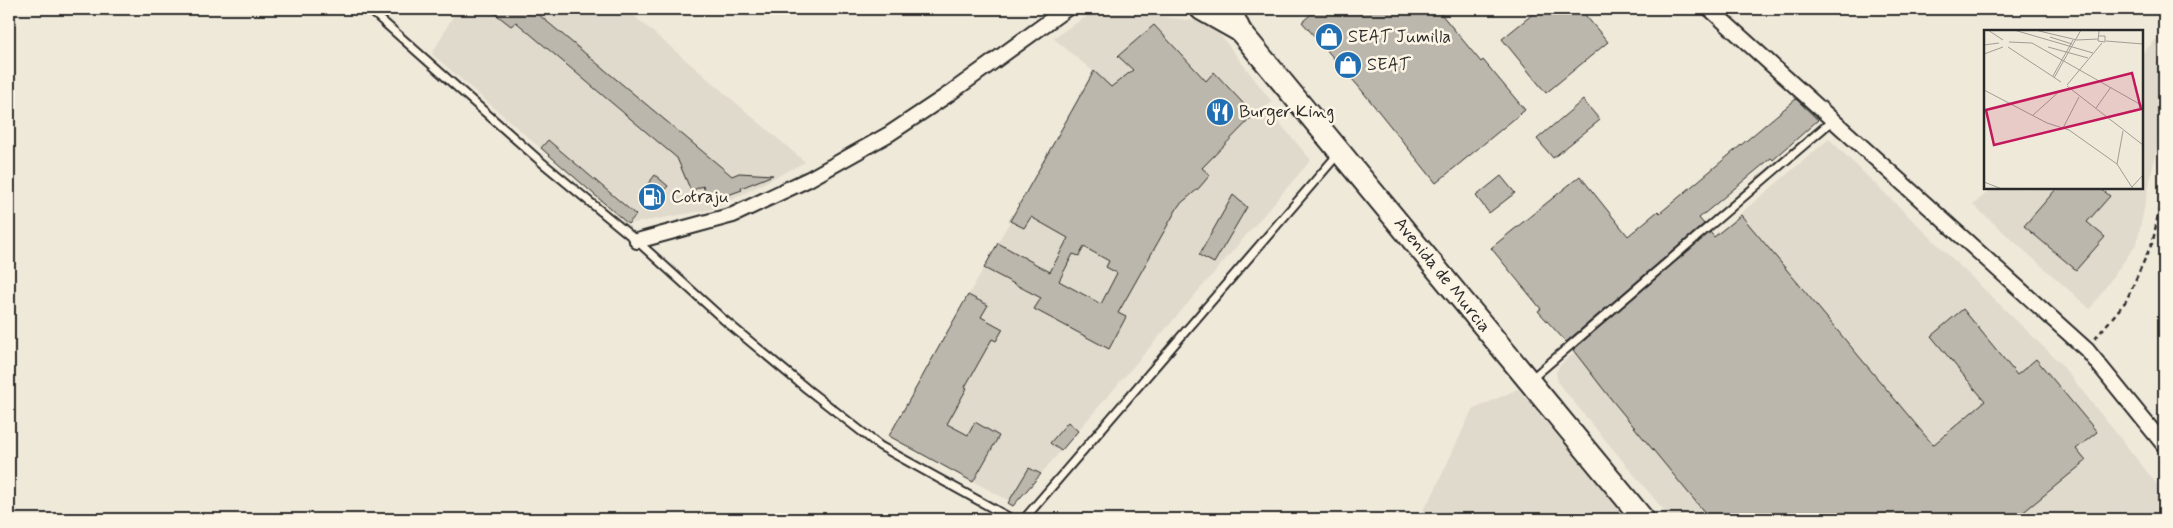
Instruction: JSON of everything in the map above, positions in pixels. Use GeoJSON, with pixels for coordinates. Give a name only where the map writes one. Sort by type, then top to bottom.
{"type":"FeatureCollection","features":[{"type":"Feature","properties":{"kind":"main road","name":"Avenida de Murcia"},"geometry":{"type":"LineString","coordinates":[[1201,9],[1240,31]]}},
{"type":"Feature","properties":{"kind":"main road","name":"Avenida de Murcia"},"geometry":{"type":"LineString","coordinates":[[1230,9],[1240,31],[1643,519]]}},
{"type":"Feature","properties":{"kind":"street"},"geometry":{"type":"LineString","coordinates":[[637,241],[733,215],[809,179],[889,134],[946,96],[1066,9]]}},
{"type":"Feature","properties":{"kind":"street"},"geometry":{"type":"LineString","coordinates":[[1710,9],[2087,350],[2164,445]]}},
{"type":"Feature","properties":{"kind":"lane"},"geometry":{"type":"LineString","coordinates":[[369,9],[539,160],[637,241],[723,319],[807,389],[880,446],[1012,519]]}},
{"type":"Feature","properties":{"kind":"lane"},"geometry":{"type":"LineString","coordinates":[[1529,381],[1834,120]]}},
{"type":"Feature","properties":{"kind":"lane"},"geometry":{"type":"LineString","coordinates":[[1024,519],[1341,151]]}},
{"type":"Feature","properties":{"kind":"path"},"geometry":{"type":"LineString","coordinates":[[2087,350],[2126,301],[2153,241],[2164,183]]}},
{"type":"Feature","properties":{"kind":"shaded area"},"geometry":{"type":"Polygon","coordinates":[[[457,9],[626,9],[805,162],[714,209],[628,224],[432,54],[457,9]]]}},
{"type":"Feature","properties":{"kind":"shaded area"},"geometry":{"type":"Polygon","coordinates":[[[1098,9],[1204,22],[1215,28],[1272,102],[1266,107],[1311,160],[1015,504],[889,436],[1094,72],[1053,38],[1098,9]]]}},
{"type":"Feature","properties":{"kind":"shaded area"},"geometry":{"type":"Polygon","coordinates":[[[2157,39],[2164,48],[2164,113],[2137,243],[2090,309],[1973,205],[1991,189],[2143,189],[2143,52],[2157,39]]]}},
{"type":"Feature","properties":{"kind":"shaded area"},"geometry":{"type":"Polygon","coordinates":[[[1829,139],[2060,363],[2164,493],[2164,519],[1671,519],[1558,383],[1556,372],[1560,365],[1829,139]]]}},
{"type":"Feature","properties":{"kind":"shaded area"},"geometry":{"type":"Polygon","coordinates":[[[1518,389],[1628,519],[1417,519],[1432,496],[1472,410],[1518,389]]]}},
{"type":"Feature","properties":{"kind":"building"},"geometry":{"type":"Polygon","coordinates":[[[489,9],[532,9],[732,176],[739,173],[773,175],[741,188],[742,190],[708,202],[703,186],[691,191],[677,158],[516,22],[511,26],[489,9]]]}},
{"type":"Feature","properties":{"kind":"building"},"geometry":{"type":"Polygon","coordinates":[[[1317,9],[1437,9],[1481,62],[1483,60],[1525,110],[1436,183],[1359,87],[1302,22],[1317,9]]]}},
{"type":"Feature","properties":{"kind":"building"},"geometry":{"type":"Polygon","coordinates":[[[1539,9],[1580,9],[1608,42],[1546,93],[1502,39],[1539,9]]]}},
{"type":"Feature","properties":{"kind":"building"},"geometry":{"type":"Polygon","coordinates":[[[1154,25],[1206,81],[1214,72],[1254,115],[1202,168],[1210,175],[1199,188],[1179,205],[1118,313],[1126,317],[1109,349],[1034,309],[1041,298],[984,268],[998,243],[1050,272],[1068,238],[1031,217],[1024,228],[1010,221],[1094,71],[1111,87],[1133,70],[1118,56],[1154,25]],[[1084,247],[1079,256],[1073,254],[1059,281],[1101,304],[1117,273],[1106,267],[1109,261],[1084,247]]]}},
{"type":"Feature","properties":{"kind":"building"},"geometry":{"type":"Polygon","coordinates":[[[1796,99],[1818,120],[1773,160],[1771,158],[1699,218],[1704,224],[1566,342],[1538,311],[1541,309],[1491,248],[1580,176],[1628,236],[1658,211],[1660,213],[1796,99]]]}},
{"type":"Feature","properties":{"kind":"building"},"geometry":{"type":"Polygon","coordinates":[[[1583,100],[1600,120],[1553,158],[1537,139],[1583,100]]]}},
{"type":"Feature","properties":{"kind":"building"},"geometry":{"type":"Polygon","coordinates":[[[548,140],[636,215],[628,224],[541,148],[548,140]]]}},
{"type":"Feature","properties":{"kind":"building"},"geometry":{"type":"Polygon","coordinates":[[[655,175],[668,186],[650,207],[638,197],[655,175]]]}},
{"type":"Feature","properties":{"kind":"building"},"geometry":{"type":"Polygon","coordinates":[[[1501,176],[1515,193],[1489,213],[1476,196],[1501,176]]]}},
{"type":"Feature","properties":{"kind":"building"},"geometry":{"type":"Polygon","coordinates":[[[2056,189],[2101,189],[2110,196],[2087,222],[2105,237],[2076,270],[2024,226],[2056,189]]]}},
{"type":"Feature","properties":{"kind":"building"},"geometry":{"type":"Polygon","coordinates":[[[1233,195],[1247,207],[1214,263],[1199,255],[1233,195]]]}},
{"type":"Feature","properties":{"kind":"building"},"geometry":{"type":"Polygon","coordinates":[[[1741,215],[1933,445],[1985,401],[1931,336],[1963,309],[2017,375],[2036,359],[2097,432],[2076,449],[2086,461],[2015,519],[1710,519],[1573,350],[1710,232],[1714,237],[1741,215]]]}},
{"type":"Feature","properties":{"kind":"building"},"geometry":{"type":"Polygon","coordinates":[[[968,295],[988,305],[981,317],[1003,329],[996,341],[992,339],[947,424],[968,435],[975,422],[999,436],[973,482],[889,436],[968,295]]]}},
{"type":"Feature","properties":{"kind":"building"},"geometry":{"type":"Polygon","coordinates":[[[1068,422],[1078,431],[1061,451],[1050,443],[1068,422]]]}},
{"type":"Feature","properties":{"kind":"building"},"geometry":{"type":"Polygon","coordinates":[[[1029,468],[1041,474],[1013,506],[1008,503],[1029,468]]]}},
{"type":"Feature","properties":{"kind":"place","name":"SEAT Jumilla"},"geometry":{"type":"Point","coordinates":[1329,37]}},
{"type":"Feature","properties":{"kind":"place","name":"SEAT"},"geometry":{"type":"Point","coordinates":[1348,65]}},
{"type":"Feature","properties":{"kind":"place","name":"Burger King"},"geometry":{"type":"Point","coordinates":[1220,112]}},
{"type":"Feature","properties":{"kind":"place","name":"Cotraju"},"geometry":{"type":"Point","coordinates":[652,197]}}]}
